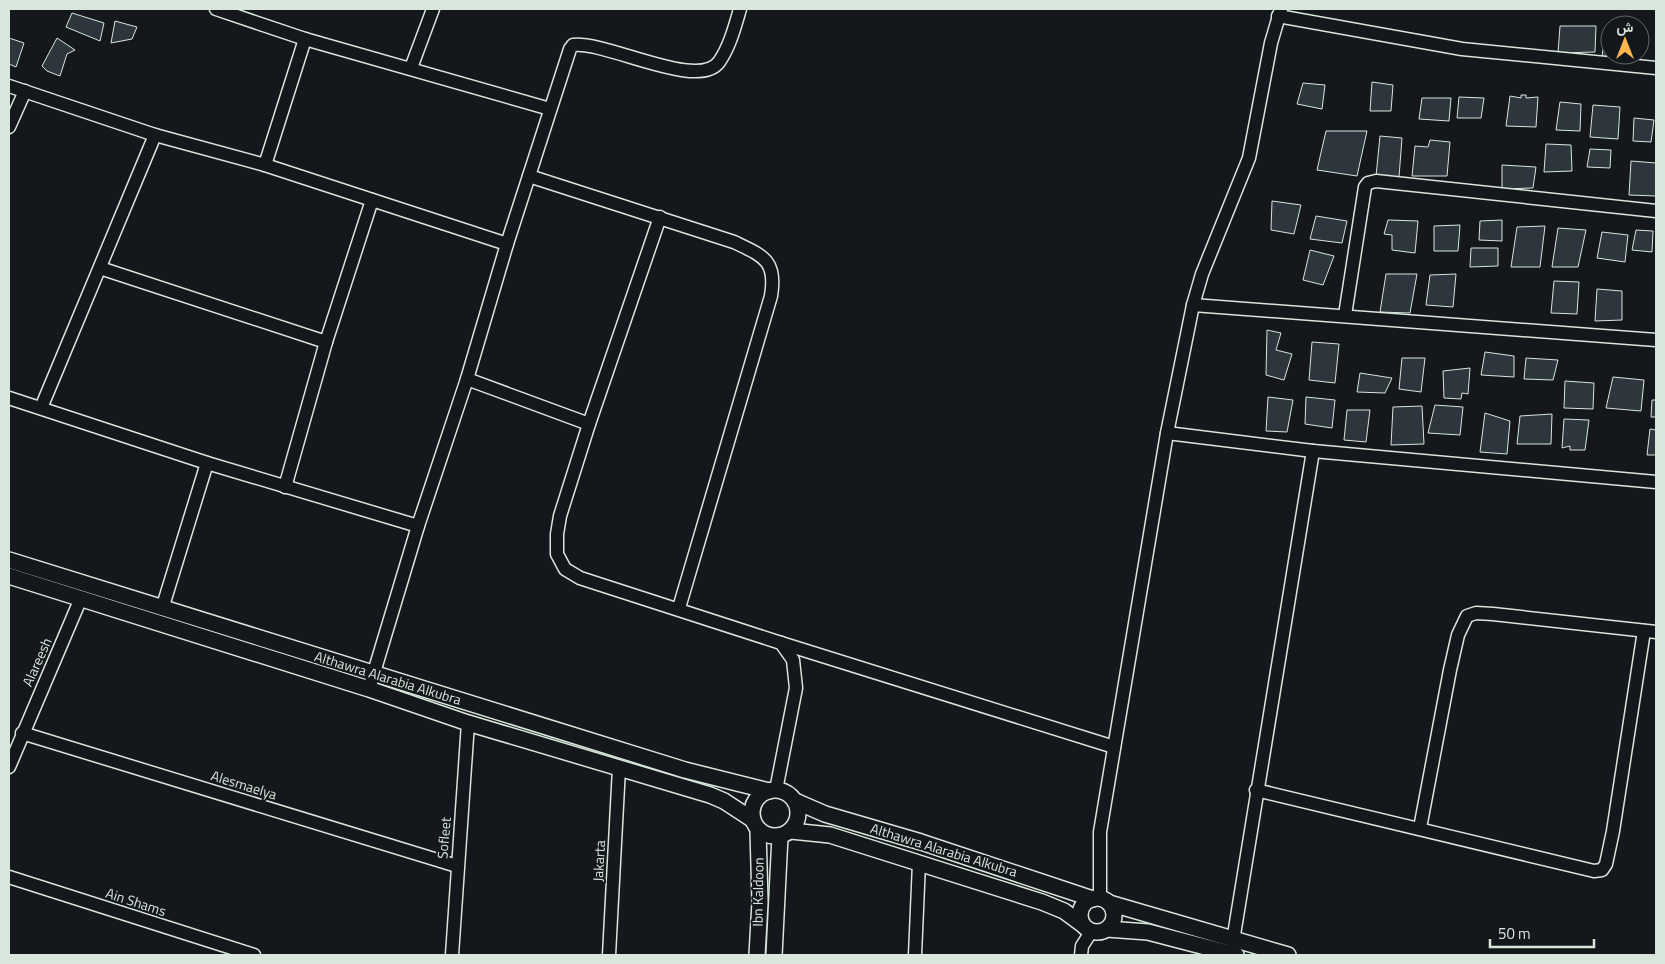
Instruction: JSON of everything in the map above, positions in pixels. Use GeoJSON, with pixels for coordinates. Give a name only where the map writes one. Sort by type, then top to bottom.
{"type":"FeatureCollection","features":[{"type":"Feature","properties":{"kind":"street"},"geometry":{"type":"LineString","coordinates":[[216,9],[305,39],[550,109]]}},
{"type":"Feature","properties":{"kind":"street"},"geometry":{"type":"LineString","coordinates":[[410,68],[433,9]]}},
{"type":"Feature","properties":{"kind":"street"},"geometry":{"type":"LineString","coordinates":[[369,689],[418,526],[467,379],[507,244],[570,49],[573,44],[587,44],[690,72],[706,72],[719,62],[729,42],[740,9]]}},
{"type":"Feature","properties":{"kind":"street"},"geometry":{"type":"LineString","coordinates":[[1101,900],[1088,901],[1081,909],[1080,920],[1087,928],[1108,929],[1114,914],[1101,900],[1100,832],[1167,433],[1193,305],[1202,274],[1249,158],[1271,43],[1280,12],[1462,49],[1656,68]]}},
{"type":"Feature","properties":{"kind":"street"},"geometry":{"type":"LineString","coordinates":[[265,165],[305,39]]}},
{"type":"Feature","properties":{"kind":"street"},"geometry":{"type":"LineString","coordinates":[[9,86],[155,134],[265,165],[507,244]]}},
{"type":"Feature","properties":{"kind":"street"},"geometry":{"type":"LineString","coordinates":[[9,127],[25,91]]}},
{"type":"Feature","properties":{"kind":"street"},"geometry":{"type":"LineString","coordinates":[[41,408],[155,134]]}},
{"type":"Feature","properties":{"kind":"street"},"geometry":{"type":"LineString","coordinates":[[529,176],[734,242],[762,255],[771,267],[774,280],[771,296],[679,608]]}},
{"type":"Feature","properties":{"kind":"street"},"geometry":{"type":"LineString","coordinates":[[1345,315],[1360,214],[1368,183],[1376,181],[1656,211]]}},
{"type":"Feature","properties":{"kind":"street"},"geometry":{"type":"LineString","coordinates":[[285,487],[326,342],[372,200]]}},
{"type":"Feature","properties":{"kind":"street"},"geometry":{"type":"LineString","coordinates":[[660,218],[589,424],[560,516],[557,534],[557,554],[565,570],[580,578],[1114,747]]}},
{"type":"Feature","properties":{"kind":"street"},"geometry":{"type":"LineString","coordinates":[[100,268],[326,342]]}},
{"type":"Feature","properties":{"kind":"street"},"geometry":{"type":"LineString","coordinates":[[1193,305],[1656,340]]}},
{"type":"Feature","properties":{"kind":"street"},"geometry":{"type":"LineString","coordinates":[[467,379],[589,424]]}},
{"type":"Feature","properties":{"kind":"street"},"geometry":{"type":"LineString","coordinates":[[9,398],[285,487],[418,526]]}},
{"type":"Feature","properties":{"kind":"street"},"geometry":{"type":"LineString","coordinates":[[1167,433],[1313,451],[1656,482]]}},
{"type":"Feature","properties":{"kind":"street"},"geometry":{"type":"LineString","coordinates":[[1234,948],[1256,790],[1313,451]]}},
{"type":"Feature","properties":{"kind":"street"},"geometry":{"type":"LineString","coordinates":[[162,609],[207,462]]}},
{"type":"Feature","properties":{"kind":"street","name":"Althawra Alarabia Alkubra"},"geometry":{"type":"LineString","coordinates":[[9,560],[686,770],[773,790]]}},
{"type":"Feature","properties":{"kind":"street","name":"Althawra Alarabia Alkubra"},"geometry":{"type":"LineString","coordinates":[[9,576],[369,689],[468,723],[724,801],[755,825]]}},
{"type":"Feature","properties":{"kind":"street","name":"Alareesh"},"geometry":{"type":"LineString","coordinates":[[9,766],[81,598]]}},
{"type":"Feature","properties":{"kind":"street"},"geometry":{"type":"LineString","coordinates":[[1256,790],[1594,871],[1602,870],[1606,864],[1613,831],[1650,632],[1493,614],[1476,613],[1467,616],[1458,635],[1450,670],[1420,828]]}},
{"type":"Feature","properties":{"kind":"street"},"geometry":{"type":"LineString","coordinates":[[773,790],[796,688],[792,660],[782,642]]}},
{"type":"Feature","properties":{"kind":"street","name":"Sofleet"},"geometry":{"type":"LineString","coordinates":[[452,955],[468,723]]}},
{"type":"Feature","properties":{"kind":"street","name":"Alesmaelya"},"geometry":{"type":"LineString","coordinates":[[22,733],[457,866]]}},
{"type":"Feature","properties":{"kind":"street","name":"Jakarta"},"geometry":{"type":"LineString","coordinates":[[609,955],[619,768]]}},
{"type":"Feature","properties":{"kind":"street"},"geometry":{"type":"LineString","coordinates":[[680,788],[686,770]]}},
{"type":"Feature","properties":{"kind":"street"},"geometry":{"type":"LineString","coordinates":[[773,790],[784,792],[795,802],[798,817],[786,833],[770,836],[755,825],[753,806],[756,799],[773,790]]}},
{"type":"Feature","properties":{"kind":"street","name":"Althawra Alarabia Alkubra"},"geometry":{"type":"LineString","coordinates":[[795,802],[824,814],[921,842],[1101,900],[1234,948]]}},
{"type":"Feature","properties":{"kind":"street","name":"Ibn Kaldoon"},"geometry":{"type":"LineString","coordinates":[[755,825],[760,902],[757,955]]}},
{"type":"Feature","properties":{"kind":"street","name":"Althawra Alarabia Alkubra"},"geometry":{"type":"LineString","coordinates":[[786,833],[830,835],[919,863],[1042,902],[1064,911],[1087,928]]}},
{"type":"Feature","properties":{"kind":"street","name":"Ibn Kaldoon"},"geometry":{"type":"LineString","coordinates":[[774,955],[786,833]]}},
{"type":"Feature","properties":{"kind":"street"},"geometry":{"type":"LineString","coordinates":[[915,955],[919,863]]}},
{"type":"Feature","properties":{"kind":"street","name":"Ain Shams"},"geometry":{"type":"LineString","coordinates":[[9,877],[254,955]]}},
{"type":"Feature","properties":{"kind":"street"},"geometry":{"type":"LineString","coordinates":[[1082,955],[1082,946],[1087,928]]}},
{"type":"Feature","properties":{"kind":"street","name":"Althawra Alarabia Alkubra"},"geometry":{"type":"LineString","coordinates":[[1108,929],[1148,932],[1234,948],[1288,955]]}},
{"type":"Feature","properties":{"kind":"building"},"geometry":{"type":"Polygon","coordinates":[[[72,13],[104,23],[100,41],[66,27],[72,13]]]}},
{"type":"Feature","properties":{"kind":"building"},"geometry":{"type":"Polygon","coordinates":[[[115,21],[137,27],[132,39],[111,43],[115,21]]]}},
{"type":"Feature","properties":{"kind":"building"},"geometry":{"type":"Polygon","coordinates":[[[1560,26],[1596,26],[1595,52],[1558,53],[1560,26]]]}},
{"type":"Feature","properties":{"kind":"building"},"geometry":{"type":"Polygon","coordinates":[[[9,38],[24,43],[16,67],[9,64],[9,38]]]}},
{"type":"Feature","properties":{"kind":"building"},"geometry":{"type":"Polygon","coordinates":[[[57,38],[75,50],[67,54],[60,76],[47,71],[42,66],[57,38]]]}},
{"type":"Feature","properties":{"kind":"building"},"geometry":{"type":"Polygon","coordinates":[[[1372,82],[1393,85],[1391,111],[1370,111],[1372,82]]]}},
{"type":"Feature","properties":{"kind":"building"},"geometry":{"type":"Polygon","coordinates":[[[1303,83],[1325,85],[1322,109],[1297,104],[1303,83]]]}},
{"type":"Feature","properties":{"kind":"building"},"geometry":{"type":"Polygon","coordinates":[[[1521,95],[1526,95],[1526,98],[1538,97],[1536,127],[1506,126],[1510,96],[1521,98],[1521,95]]]}},
{"type":"Feature","properties":{"kind":"building"},"geometry":{"type":"Polygon","coordinates":[[[1459,97],[1484,98],[1481,118],[1457,118],[1459,97]]]}},
{"type":"Feature","properties":{"kind":"building"},"geometry":{"type":"Polygon","coordinates":[[[1422,98],[1451,98],[1449,121],[1419,119],[1422,98]]]}},
{"type":"Feature","properties":{"kind":"building"},"geometry":{"type":"Polygon","coordinates":[[[1560,102],[1581,104],[1580,131],[1556,130],[1560,102]]]}},
{"type":"Feature","properties":{"kind":"building"},"geometry":{"type":"Polygon","coordinates":[[[1593,105],[1620,107],[1618,139],[1590,137],[1593,105]]]}},
{"type":"Feature","properties":{"kind":"building"},"geometry":{"type":"Polygon","coordinates":[[[1634,118],[1654,120],[1651,142],[1633,141],[1634,118]]]}},
{"type":"Feature","properties":{"kind":"building"},"geometry":{"type":"Polygon","coordinates":[[[1326,131],[1367,131],[1357,176],[1317,170],[1326,131]]]}},
{"type":"Feature","properties":{"kind":"building"},"geometry":{"type":"Polygon","coordinates":[[[1380,136],[1402,138],[1399,177],[1376,176],[1380,136]]]}},
{"type":"Feature","properties":{"kind":"building"},"geometry":{"type":"Polygon","coordinates":[[[1430,140],[1450,142],[1447,176],[1412,176],[1415,146],[1428,147],[1430,140]]]}},
{"type":"Feature","properties":{"kind":"building"},"geometry":{"type":"Polygon","coordinates":[[[1546,144],[1571,145],[1572,171],[1544,172],[1546,144]]]}},
{"type":"Feature","properties":{"kind":"building"},"geometry":{"type":"Polygon","coordinates":[[[1590,149],[1611,150],[1610,168],[1587,167],[1590,149]]]}},
{"type":"Feature","properties":{"kind":"building"},"geometry":{"type":"Polygon","coordinates":[[[1631,161],[1656,163],[1656,196],[1629,195],[1631,161]]]}},
{"type":"Feature","properties":{"kind":"building"},"geometry":{"type":"Polygon","coordinates":[[[1502,165],[1536,167],[1533,188],[1502,189],[1502,165]]]}},
{"type":"Feature","properties":{"kind":"building"},"geometry":{"type":"Polygon","coordinates":[[[1272,201],[1301,205],[1294,234],[1271,230],[1272,201]]]}},
{"type":"Feature","properties":{"kind":"building"},"geometry":{"type":"Polygon","coordinates":[[[1316,216],[1347,221],[1342,243],[1310,239],[1316,216]]]}},
{"type":"Feature","properties":{"kind":"building"},"geometry":{"type":"Polygon","coordinates":[[[1388,220],[1418,221],[1415,253],[1392,250],[1392,235],[1384,234],[1388,220]]]}},
{"type":"Feature","properties":{"kind":"building"},"geometry":{"type":"Polygon","coordinates":[[[1502,220],[1502,241],[1479,240],[1480,221],[1502,220]]]}},
{"type":"Feature","properties":{"kind":"building"},"geometry":{"type":"Polygon","coordinates":[[[1460,225],[1458,251],[1434,251],[1434,226],[1460,225]]]}},
{"type":"Feature","properties":{"kind":"building"},"geometry":{"type":"Polygon","coordinates":[[[1545,226],[1540,267],[1511,267],[1517,227],[1545,226]]]}},
{"type":"Feature","properties":{"kind":"building"},"geometry":{"type":"Polygon","coordinates":[[[1558,228],[1586,230],[1578,267],[1552,267],[1558,228]]]}},
{"type":"Feature","properties":{"kind":"building"},"geometry":{"type":"Polygon","coordinates":[[[1636,230],[1653,231],[1652,252],[1632,250],[1636,230]]]}},
{"type":"Feature","properties":{"kind":"building"},"geometry":{"type":"Polygon","coordinates":[[[1602,232],[1628,235],[1625,262],[1597,258],[1602,232]]]}},
{"type":"Feature","properties":{"kind":"building"},"geometry":{"type":"Polygon","coordinates":[[[1471,248],[1498,248],[1498,266],[1470,267],[1471,248]]]}},
{"type":"Feature","properties":{"kind":"building"},"geometry":{"type":"Polygon","coordinates":[[[1310,250],[1334,256],[1323,285],[1303,280],[1310,250]]]}},
{"type":"Feature","properties":{"kind":"building"},"geometry":{"type":"Polygon","coordinates":[[[1386,274],[1417,274],[1410,313],[1380,312],[1386,274]]]}},
{"type":"Feature","properties":{"kind":"building"},"geometry":{"type":"Polygon","coordinates":[[[1456,274],[1453,307],[1426,305],[1430,275],[1456,274]]]}},
{"type":"Feature","properties":{"kind":"building"},"geometry":{"type":"Polygon","coordinates":[[[1554,281],[1579,282],[1577,314],[1551,313],[1554,281]]]}},
{"type":"Feature","properties":{"kind":"building"},"geometry":{"type":"Polygon","coordinates":[[[1597,289],[1622,291],[1622,320],[1595,321],[1597,289]]]}},
{"type":"Feature","properties":{"kind":"building"},"geometry":{"type":"Polygon","coordinates":[[[1267,330],[1281,333],[1276,350],[1292,354],[1284,380],[1266,375],[1267,330]]]}},
{"type":"Feature","properties":{"kind":"building"},"geometry":{"type":"Polygon","coordinates":[[[1312,342],[1339,344],[1335,383],[1309,380],[1312,342]]]}},
{"type":"Feature","properties":{"kind":"building"},"geometry":{"type":"Polygon","coordinates":[[[1485,352],[1514,356],[1514,377],[1481,375],[1485,352]]]}},
{"type":"Feature","properties":{"kind":"building"},"geometry":{"type":"Polygon","coordinates":[[[1402,358],[1425,358],[1421,392],[1399,389],[1402,358]]]}},
{"type":"Feature","properties":{"kind":"building"},"geometry":{"type":"Polygon","coordinates":[[[1526,358],[1558,360],[1553,380],[1524,379],[1526,358]]]}},
{"type":"Feature","properties":{"kind":"building"},"geometry":{"type":"Polygon","coordinates":[[[1470,368],[1468,394],[1462,393],[1461,399],[1444,398],[1443,371],[1470,368]]]}},
{"type":"Feature","properties":{"kind":"building"},"geometry":{"type":"Polygon","coordinates":[[[1360,373],[1392,378],[1385,393],[1357,392],[1360,373]]]}},
{"type":"Feature","properties":{"kind":"building"},"geometry":{"type":"Polygon","coordinates":[[[1613,377],[1644,380],[1641,411],[1606,408],[1613,377]]]}},
{"type":"Feature","properties":{"kind":"building"},"geometry":{"type":"Polygon","coordinates":[[[1565,381],[1594,383],[1593,409],[1564,408],[1565,381]]]}},
{"type":"Feature","properties":{"kind":"building"},"geometry":{"type":"Polygon","coordinates":[[[1268,397],[1293,400],[1287,432],[1266,431],[1268,397]]]}},
{"type":"Feature","properties":{"kind":"building"},"geometry":{"type":"Polygon","coordinates":[[[1306,397],[1335,400],[1332,428],[1305,424],[1306,397]]]}},
{"type":"Feature","properties":{"kind":"building"},"geometry":{"type":"Polygon","coordinates":[[[1652,400],[1656,400],[1656,417],[1651,417],[1652,400]]]}},
{"type":"Feature","properties":{"kind":"building"},"geometry":{"type":"Polygon","coordinates":[[[1435,405],[1463,407],[1460,435],[1428,433],[1435,405]]]}},
{"type":"Feature","properties":{"kind":"building"},"geometry":{"type":"Polygon","coordinates":[[[1422,406],[1424,444],[1391,445],[1393,407],[1422,406]]]}},
{"type":"Feature","properties":{"kind":"building"},"geometry":{"type":"Polygon","coordinates":[[[1347,410],[1370,410],[1366,442],[1344,440],[1347,410]]]}},
{"type":"Feature","properties":{"kind":"building"},"geometry":{"type":"Polygon","coordinates":[[[1485,413],[1510,421],[1507,454],[1480,452],[1485,413]]]}},
{"type":"Feature","properties":{"kind":"building"},"geometry":{"type":"Polygon","coordinates":[[[1552,414],[1551,444],[1517,444],[1520,416],[1552,414]]]}},
{"type":"Feature","properties":{"kind":"building"},"geometry":{"type":"Polygon","coordinates":[[[1564,419],[1589,420],[1585,450],[1570,450],[1570,446],[1562,448],[1564,419]]]}},
{"type":"Feature","properties":{"kind":"building"},"geometry":{"type":"Polygon","coordinates":[[[1650,429],[1656,430],[1656,455],[1647,455],[1650,429]]]}}]}
